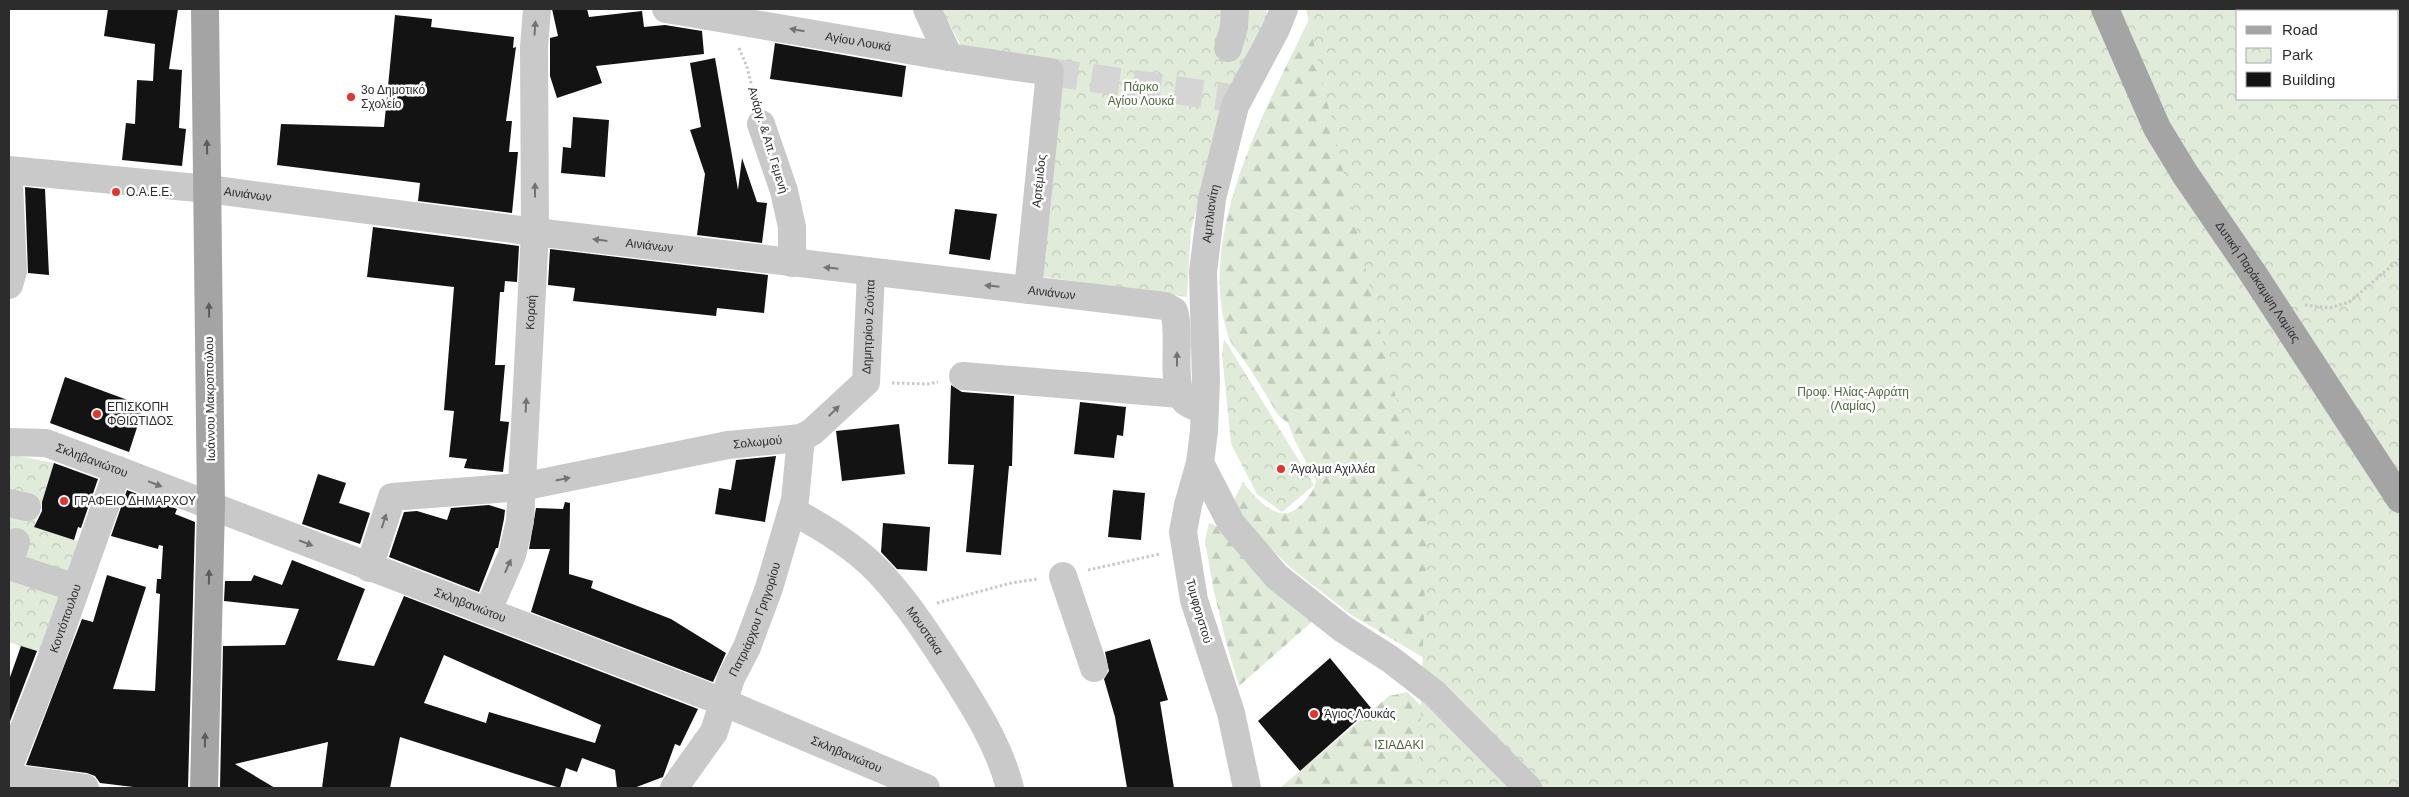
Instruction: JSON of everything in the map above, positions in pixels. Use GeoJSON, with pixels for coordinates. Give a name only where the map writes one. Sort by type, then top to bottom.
{"type":"FeatureCollection","features":[{"type":"Feature","properties":{"kind":"main road","name":"Ιωάννου Μακροπούλου"},"geometry":{"type":"LineString","coordinates":[[204,788],[211,506],[206,9]]}},
{"type":"Feature","properties":{"kind":"main road","name":"Δυτική Παράκαμψη Λαμίας"},"geometry":{"type":"LineString","coordinates":[[2105,9],[2157,128],[2185,174],[2400,499]]}},
{"type":"Feature","properties":{"kind":"main road","name":"Δυτική Παράκαμψη Λαμίας"},"geometry":{"type":"LineString","coordinates":[[2122,9],[2126,57]]}},
{"type":"Feature","properties":{"kind":"street","name":"Κοραή"},"geometry":{"type":"LineString","coordinates":[[488,610],[512,555],[520,521],[535,232],[534,47],[537,9]]}},
{"type":"Feature","properties":{"kind":"street","name":"Αγίου Λουκά"},"geometry":{"type":"LineString","coordinates":[[666,9],[731,14],[949,57],[1050,72]]}},
{"type":"Feature","properties":{"kind":"street"},"geometry":{"type":"LineString","coordinates":[[927,9],[949,57]]}},
{"type":"Feature","properties":{"kind":"street"},"geometry":{"type":"LineString","coordinates":[[1228,48],[1234,27],[1235,9]]}},
{"type":"Feature","properties":{"kind":"street","name":"Αμπλιανίτη"},"geometry":{"type":"LineString","coordinates":[[1204,420],[1203,272],[1212,199],[1235,106],[1276,29],[1284,9]]}},
{"type":"Feature","properties":{"kind":"street","name":"Αρτέμιδος"},"geometry":{"type":"LineString","coordinates":[[1028,290],[1050,72]]}},
{"type":"Feature","properties":{"kind":"street","name":"Ανάργ. & Απ. Γεμενή"},"geometry":{"type":"LineString","coordinates":[[761,124],[784,191],[792,227],[792,263]]}},
{"type":"Feature","properties":{"kind":"street","name":"Αινιάνων"},"geometry":{"type":"LineString","coordinates":[[9,170],[208,189],[535,232],[1170,307],[1174,312],[1177,322],[1180,394]]}},
{"type":"Feature","properties":{"kind":"street"},"geometry":{"type":"LineString","coordinates":[[9,183],[13,271],[9,285]]}},
{"type":"Feature","properties":{"kind":"street","name":"Δημητρίου Ζούπα"},"geometry":{"type":"LineString","coordinates":[[866,382],[872,272]]}},
{"type":"Feature","properties":{"kind":"street"},"geometry":{"type":"LineString","coordinates":[[963,376],[1180,394],[1204,420]]}},
{"type":"Feature","properties":{"kind":"street","name":"Σολωμού"},"geometry":{"type":"LineString","coordinates":[[369,568],[392,497],[521,487],[728,446],[801,438],[812,432],[866,382]]}},
{"type":"Feature","properties":{"kind":"street","name":"Τυμφρηστού"},"geometry":{"type":"LineString","coordinates":[[1204,420],[1200,463],[1188,505],[1183,532],[1189,581],[1231,713],[1247,788]]}},
{"type":"Feature","properties":{"kind":"street","name":"Πατριάρχου Γρηγορίου"},"geometry":{"type":"LineString","coordinates":[[674,788],[714,732],[723,702],[769,588],[795,500],[801,438]]}},
{"type":"Feature","properties":{"kind":"street","name":"Σκληβανιώτου"},"geometry":{"type":"LineString","coordinates":[[9,442],[46,443],[118,470],[369,568],[488,610],[723,702],[926,788]]}},
{"type":"Feature","properties":{"kind":"street"},"geometry":{"type":"LineString","coordinates":[[1200,463],[1231,523],[1277,577],[1343,629],[1390,659],[1434,692],[1528,788]]}},
{"type":"Feature","properties":{"kind":"street","name":"Κοντόπουλου"},"geometry":{"type":"LineString","coordinates":[[9,766],[118,470]]}},
{"type":"Feature","properties":{"kind":"street","name":"Μουστάκα"},"geometry":{"type":"LineString","coordinates":[[792,511],[818,524],[845,543],[878,571],[901,598],[933,642],[978,712],[999,751],[1010,788]]}},
{"type":"Feature","properties":{"kind":"street"},"geometry":{"type":"LineString","coordinates":[[11,557],[76,588]]}},
{"type":"Feature","properties":{"kind":"street"},"geometry":{"type":"LineString","coordinates":[[1063,576],[1094,668]]}},
{"type":"Feature","properties":{"kind":"street"},"geometry":{"type":"LineString","coordinates":[[25,783],[85,788]]}},
{"type":"Feature","properties":{"kind":"path","name":"Ανάργ. & Απ. Γεμενή"},"geometry":{"type":"LineString","coordinates":[[731,14],[735,40],[747,67],[761,124]]}},
{"type":"Feature","properties":{"kind":"path"},"geometry":{"type":"LineString","coordinates":[[2298,301],[2306,305],[2330,308],[2349,302],[2400,259]]}},
{"type":"Feature","properties":{"kind":"path"},"geometry":{"type":"LineString","coordinates":[[866,382],[928,384],[963,376]]}},
{"type":"Feature","properties":{"kind":"green space","name":"Πάρκο Αγίου Λουκά"},"geometry":{"type":"Polygon","coordinates":[[[942,9],[1267,9],[1265,24],[1224,107],[1191,230],[1187,297],[1044,277],[1038,271],[1060,61],[962,48],[942,9]]]}},
{"type":"Feature","properties":{"kind":"green space","name":"Προφ. Ηλίας-Αφράτη (Λαμίας)"},"geometry":{"type":"Polygon","coordinates":[[[1306,9],[2400,9],[2400,788],[1418,788],[1428,501],[1392,384],[1306,9]]]}},
{"type":"Feature","properties":{"kind":"green space"},"geometry":{"type":"Polygon","coordinates":[[[1786,9],[1434,664],[1350,614],[1292,569],[1241,520],[1233,502],[1243,482],[1270,509],[1285,513],[1294,511],[1302,504],[1313,491],[1316,481],[1295,441],[1288,423],[1278,415],[1230,341],[1220,298],[1221,257],[1228,214],[1241,171],[1257,129],[1312,13],[1786,9]]]}},
{"type":"Feature","properties":{"kind":"green space"},"geometry":{"type":"Polygon","coordinates":[[[1224,339],[1314,485],[1282,512],[1257,494],[1231,444],[1222,354],[1224,339]]]}},
{"type":"Feature","properties":{"kind":"green space"},"geometry":{"type":"Polygon","coordinates":[[[9,454],[54,463],[34,527],[78,541],[39,652],[9,642],[9,454]]]}},
{"type":"Feature","properties":{"kind":"green space"},"geometry":{"type":"Polygon","coordinates":[[[1209,523],[1221,528],[1313,621],[1239,686],[1213,587],[1205,541],[1209,523]]]}},
{"type":"Feature","properties":{"kind":"green space","name":"ΙΣΙΑΔΑΚΙ"},"geometry":{"type":"Polygon","coordinates":[[[1407,692],[1506,788],[1280,788],[1389,696],[1407,692]]]}},
{"type":"Feature","properties":{"kind":"building"},"geometry":{"type":"Polygon","coordinates":[[[108,9],[178,9],[169,69],[182,70],[179,128],[186,129],[182,166],[122,160],[126,123],[135,124],[137,80],[153,81],[155,44],[104,36],[108,9]]]}},
{"type":"Feature","properties":{"kind":"building"},"geometry":{"type":"Polygon","coordinates":[[[552,9],[587,9],[589,17],[642,11],[644,27],[665,25],[702,31],[704,54],[596,66],[602,83],[557,98],[550,76],[550,38],[558,36],[552,9]]]}},
{"type":"Feature","properties":{"kind":"building"},"geometry":{"type":"Polygon","coordinates":[[[395,15],[432,19],[431,27],[514,37],[513,48],[516,47],[506,121],[512,121],[509,152],[518,152],[512,213],[418,201],[420,183],[277,165],[281,124],[384,127],[395,15]]]}},
{"type":"Feature","properties":{"kind":"building"},"geometry":{"type":"Polygon","coordinates":[[[775,43],[906,66],[902,97],[770,79],[775,43]]]}},
{"type":"Feature","properties":{"kind":"building"},"geometry":{"type":"Polygon","coordinates":[[[715,58],[738,190],[742,158],[757,202],[767,203],[762,243],[697,235],[705,174],[690,130],[701,127],[690,63],[715,58]]]}},
{"type":"Feature","properties":{"kind":"building"},"geometry":{"type":"Polygon","coordinates":[[[573,117],[609,120],[605,177],[561,173],[563,147],[571,148],[573,117]]]}},
{"type":"Feature","properties":{"kind":"building"},"geometry":{"type":"Polygon","coordinates":[[[25,187],[45,189],[49,275],[28,273],[25,187]]]}},
{"type":"Feature","properties":{"kind":"building"},"geometry":{"type":"Polygon","coordinates":[[[955,209],[997,214],[990,260],[949,254],[955,209]]]}},
{"type":"Feature","properties":{"kind":"building"},"geometry":{"type":"Polygon","coordinates":[[[373,227],[519,246],[517,282],[505,281],[504,292],[500,292],[495,365],[505,365],[500,421],[509,422],[503,472],[464,468],[467,459],[449,457],[454,411],[444,410],[454,287],[367,277],[373,227]]]}},
{"type":"Feature","properties":{"kind":"building"},"geometry":{"type":"Polygon","coordinates":[[[550,249],[768,275],[764,313],[717,308],[716,316],[573,301],[575,288],[548,285],[550,249]]]}},
{"type":"Feature","properties":{"kind":"building","name":"ΕΠΙΣΚΟΠΗ ΦΘΙΩΤΙΔΟΣ"},"geometry":{"type":"Polygon","coordinates":[[[65,377],[144,406],[129,452],[50,423],[65,377]]]}},
{"type":"Feature","properties":{"kind":"building"},"geometry":{"type":"Polygon","coordinates":[[[951,385],[962,392],[1014,396],[1012,466],[1009,466],[1001,555],[966,552],[974,465],[948,464],[951,385]]]}},
{"type":"Feature","properties":{"kind":"building"},"geometry":{"type":"Polygon","coordinates":[[[1080,402],[1126,407],[1123,436],[1117,435],[1114,458],[1074,454],[1080,402]]]}},
{"type":"Feature","properties":{"kind":"building"},"geometry":{"type":"Polygon","coordinates":[[[899,424],[905,474],[842,481],[836,431],[899,424]]]}},
{"type":"Feature","properties":{"kind":"building"},"geometry":{"type":"Polygon","coordinates":[[[776,456],[765,522],[715,514],[719,488],[731,490],[736,460],[776,456]]]}},
{"type":"Feature","properties":{"kind":"building","name":"ΓΡΑΦΕΙΟ ΔΗΜΑΡΧΟΥ"},"geometry":{"type":"Polygon","coordinates":[[[54,463],[98,479],[81,528],[78,527],[74,540],[34,527],[42,511],[42,502],[54,463]]]}},
{"type":"Feature","properties":{"kind":"building"},"geometry":{"type":"Polygon","coordinates":[[[318,474],[346,483],[339,503],[370,513],[360,544],[302,524],[318,474]]]}},
{"type":"Feature","properties":{"kind":"building"},"geometry":{"type":"Polygon","coordinates":[[[127,490],[177,509],[175,514],[195,522],[188,788],[142,788],[100,783],[95,776],[87,773],[26,765],[82,619],[93,622],[107,575],[146,587],[113,689],[155,691],[160,594],[156,593],[157,579],[161,579],[163,546],[159,545],[158,549],[111,536],[127,490]]]}},
{"type":"Feature","properties":{"kind":"building"},"geometry":{"type":"Polygon","coordinates":[[[1113,490],[1145,493],[1141,540],[1108,537],[1113,490]]]}},
{"type":"Feature","properties":{"kind":"building"},"geometry":{"type":"Polygon","coordinates":[[[565,502],[570,503],[569,574],[593,581],[591,588],[671,619],[726,653],[713,682],[531,612],[550,549],[529,549],[536,508],[563,509],[565,502]]]}},
{"type":"Feature","properties":{"kind":"building"},"geometry":{"type":"Polygon","coordinates":[[[489,505],[505,510],[504,519],[498,548],[496,548],[479,592],[389,557],[404,512],[417,511],[447,520],[451,508],[489,505]]]}},
{"type":"Feature","properties":{"kind":"building"},"geometry":{"type":"Polygon","coordinates":[[[883,523],[930,527],[927,571],[897,569],[881,552],[883,523]]]}},
{"type":"Feature","properties":{"kind":"building"},"geometry":{"type":"Polygon","coordinates":[[[292,560],[365,589],[337,660],[374,666],[404,596],[698,709],[680,746],[675,744],[663,777],[634,788],[617,788],[615,770],[582,758],[577,772],[566,768],[560,788],[400,737],[390,788],[322,788],[328,742],[235,764],[275,788],[220,788],[223,646],[285,645],[299,609],[224,601],[225,581],[251,581],[254,575],[282,585],[292,560]],[[444,655],[424,703],[486,723],[489,712],[595,743],[601,725],[444,655]]]}},
{"type":"Feature","properties":{"kind":"building"},"geometry":{"type":"Polygon","coordinates":[[[1150,639],[1168,700],[1160,702],[1174,788],[1127,788],[1115,717],[1104,679],[1109,671],[1105,652],[1150,639]]]}},
{"type":"Feature","properties":{"kind":"building"},"geometry":{"type":"Polygon","coordinates":[[[21,646],[37,651],[9,724],[9,680],[21,646]]]}},
{"type":"Feature","properties":{"kind":"building","name":"Άγιος Λουκάς"},"geometry":{"type":"Polygon","coordinates":[[[1330,658],[1371,708],[1300,771],[1258,721],[1330,658]]]}},
{"type":"Feature","properties":{"kind":"tunnel"},"geometry":{"type":"LineString","coordinates":[[1050,72],[1238,99]]}},
{"type":"Feature","properties":{"kind":"place","name":"3ο Δημοτικό Σχολείο"},"geometry":{"type":"Point","coordinates":[351,97]}},
{"type":"Feature","properties":{"kind":"place","name":"Ο.Α.Ε.Ε."},"geometry":{"type":"Point","coordinates":[116,192]}},
{"type":"Feature","properties":{"kind":"place","name":"ΕΠΙΣΚΟΠΗ ΦΘΙΩΤΙΔΟΣ"},"geometry":{"type":"Point","coordinates":[97,414]}},
{"type":"Feature","properties":{"kind":"place","name":"Άγαλμα Αχιλλέα"},"geometry":{"type":"Point","coordinates":[1281,469]}},
{"type":"Feature","properties":{"kind":"place","name":"ΓΡΑΦΕΙΟ ΔΗΜΑΡΧΟΥ"},"geometry":{"type":"Point","coordinates":[64,501]}},
{"type":"Feature","properties":{"kind":"place","name":"Άγιος Λουκάς"},"geometry":{"type":"Point","coordinates":[1314,714]}}]}
